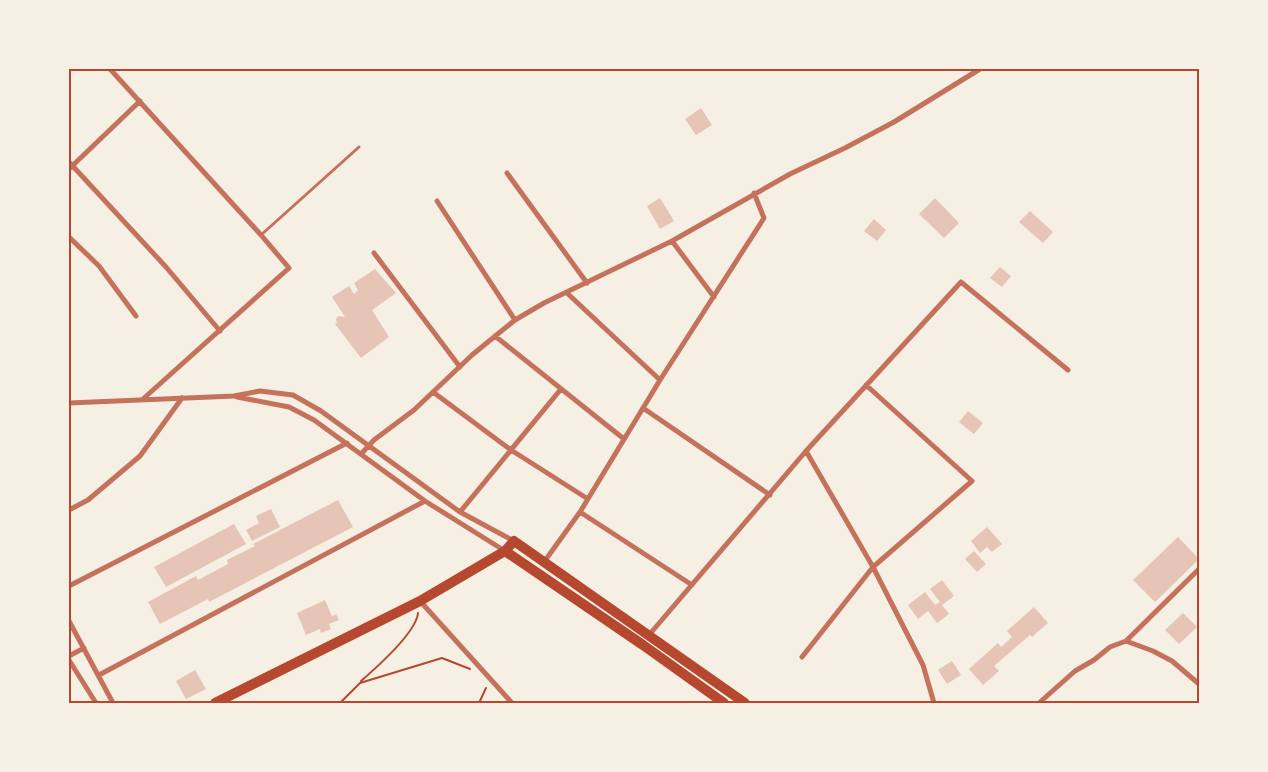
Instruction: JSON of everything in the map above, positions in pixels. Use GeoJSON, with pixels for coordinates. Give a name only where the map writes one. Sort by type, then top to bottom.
{"type":"FeatureCollection","features":[{"type":"Feature","properties":{"kind":"main road"},"geometry":{"type":"LineString","coordinates":[[215,703],[420,601],[505,551],[514,541],[746,703]]}},
{"type":"Feature","properties":{"kind":"main road"},"geometry":{"type":"LineString","coordinates":[[505,551],[724,703]]}},
{"type":"Feature","properties":{"kind":"street"},"geometry":{"type":"LineString","coordinates":[[110,69],[289,268],[142,400]]}},
{"type":"Feature","properties":{"kind":"street"},"geometry":{"type":"LineString","coordinates":[[361,454],[368,445],[401,421],[515,320],[544,303],[672,241],[754,193],[894,122],[980,69]]}},
{"type":"Feature","properties":{"kind":"street"},"geometry":{"type":"LineString","coordinates":[[140,101],[70,165],[166,267],[220,330]]}},
{"type":"Feature","properties":{"kind":"street"},"geometry":{"type":"LineString","coordinates":[[508,173],[587,283]]}},
{"type":"Feature","properties":{"kind":"street"},"geometry":{"type":"LineString","coordinates":[[544,562],[580,512],[660,380],[764,218],[754,193]]}},
{"type":"Feature","properties":{"kind":"street"},"geometry":{"type":"LineString","coordinates":[[437,201],[515,320]]}},
{"type":"Feature","properties":{"kind":"street"},"geometry":{"type":"LineString","coordinates":[[69,237],[100,266],[136,316]]}},
{"type":"Feature","properties":{"kind":"street"},"geometry":{"type":"LineString","coordinates":[[672,241],[714,297]]}},
{"type":"Feature","properties":{"kind":"street"},"geometry":{"type":"LineString","coordinates":[[374,253],[460,367]]}},
{"type":"Feature","properties":{"kind":"street"},"geometry":{"type":"LineString","coordinates":[[650,635],[806,451],[961,282],[1068,370]]}},
{"type":"Feature","properties":{"kind":"street"},"geometry":{"type":"LineString","coordinates":[[567,293],[660,380]]}},
{"type":"Feature","properties":{"kind":"street"},"geometry":{"type":"LineString","coordinates":[[495,336],[624,439]]}},
{"type":"Feature","properties":{"kind":"street"},"geometry":{"type":"LineString","coordinates":[[802,657],[873,567],[972,481],[866,385]]}},
{"type":"Feature","properties":{"kind":"street"},"geometry":{"type":"LineString","coordinates":[[460,512],[561,389]]}},
{"type":"Feature","properties":{"kind":"street"},"geometry":{"type":"LineString","coordinates":[[69,403],[234,396],[260,391],[293,395],[321,411],[460,512],[514,541]]}},
{"type":"Feature","properties":{"kind":"street"},"geometry":{"type":"LineString","coordinates":[[433,392],[511,450],[588,499]]}},
{"type":"Feature","properties":{"kind":"street"},"geometry":{"type":"LineString","coordinates":[[234,396],[289,406],[314,420],[425,501],[505,551]]}},
{"type":"Feature","properties":{"kind":"street"},"geometry":{"type":"LineString","coordinates":[[69,510],[88,500],[140,456],[182,398]]}},
{"type":"Feature","properties":{"kind":"street"},"geometry":{"type":"LineString","coordinates":[[643,408],[770,495]]}},
{"type":"Feature","properties":{"kind":"street"},"geometry":{"type":"LineString","coordinates":[[69,586],[347,443]]}},
{"type":"Feature","properties":{"kind":"street"},"geometry":{"type":"LineString","coordinates":[[806,451],[873,567],[923,665],[934,703]]}},
{"type":"Feature","properties":{"kind":"street"},"geometry":{"type":"LineString","coordinates":[[99,674],[425,501]]}},
{"type":"Feature","properties":{"kind":"street"},"geometry":{"type":"LineString","coordinates":[[580,512],[692,585]]}},
{"type":"Feature","properties":{"kind":"street"},"geometry":{"type":"LineString","coordinates":[[1039,703],[1075,671],[1094,660],[1110,647],[1126,641],[1199,569]]}},
{"type":"Feature","properties":{"kind":"street"},"geometry":{"type":"LineString","coordinates":[[420,601],[489,680],[512,703]]}},
{"type":"Feature","properties":{"kind":"street"},"geometry":{"type":"LineString","coordinates":[[69,621],[113,703]]}},
{"type":"Feature","properties":{"kind":"street"},"geometry":{"type":"LineString","coordinates":[[1126,641],[1153,651],[1172,661],[1199,684]]}},
{"type":"Feature","properties":{"kind":"street"},"geometry":{"type":"LineString","coordinates":[[69,656],[84,648]]}},
{"type":"Feature","properties":{"kind":"street"},"geometry":{"type":"LineString","coordinates":[[69,660],[96,703]]}},
{"type":"Feature","properties":{"kind":"lane"},"geometry":{"type":"LineString","coordinates":[[261,235],[359,147]]}},
{"type":"Feature","properties":{"kind":"path"},"geometry":{"type":"LineString","coordinates":[[340,703],[386,659],[418,619],[420,601]]}},
{"type":"Feature","properties":{"kind":"path"},"geometry":{"type":"LineString","coordinates":[[360,682],[442,658],[463,666],[489,680],[485,694],[479,703]]}},
{"type":"Feature","properties":{"kind":"building"},"geometry":{"type":"Polygon","coordinates":[[[701,108],[712,125],[696,135],[685,119],[701,108]]]}},
{"type":"Feature","properties":{"kind":"building"},"geometry":{"type":"Polygon","coordinates":[[[660,198],[674,221],[660,229],[647,206],[660,198]]]}},
{"type":"Feature","properties":{"kind":"building"},"geometry":{"type":"Polygon","coordinates":[[[935,198],[959,223],[944,238],[919,214],[935,198]]]}},
{"type":"Feature","properties":{"kind":"building"},"geometry":{"type":"Polygon","coordinates":[[[1030,211],[1053,232],[1043,243],[1019,222],[1030,211]]]}},
{"type":"Feature","properties":{"kind":"building"},"geometry":{"type":"Polygon","coordinates":[[[874,219],[886,230],[877,241],[864,231],[874,219]]]}},
{"type":"Feature","properties":{"kind":"building"},"geometry":{"type":"Polygon","coordinates":[[[1000,267],[1011,276],[1002,287],[990,278],[1000,267]]]}},
{"type":"Feature","properties":{"kind":"building"},"geometry":{"type":"Polygon","coordinates":[[[375,269],[396,293],[372,310],[389,337],[361,358],[335,324],[337,323],[336,319],[338,316],[345,317],[332,297],[349,286],[354,294],[358,290],[354,283],[375,269]]]}},
{"type":"Feature","properties":{"kind":"building"},"geometry":{"type":"Polygon","coordinates":[[[968,411],[983,423],[974,434],[959,422],[968,411]]]}},
{"type":"Feature","properties":{"kind":"building"},"geometry":{"type":"Polygon","coordinates":[[[338,500],[353,527],[209,602],[208,599],[160,624],[148,602],[196,576],[198,580],[228,564],[227,560],[255,546],[253,544],[338,500]]]}},
{"type":"Feature","properties":{"kind":"building"},"geometry":{"type":"Polygon","coordinates":[[[271,509],[280,527],[252,541],[246,530],[259,523],[256,516],[271,509]]]}},
{"type":"Feature","properties":{"kind":"building"},"geometry":{"type":"Polygon","coordinates":[[[234,524],[246,544],[166,587],[154,567],[234,524]]]}},
{"type":"Feature","properties":{"kind":"building"},"geometry":{"type":"Polygon","coordinates":[[[987,527],[1002,544],[992,552],[987,547],[980,553],[971,541],[987,527]]]}},
{"type":"Feature","properties":{"kind":"building"},"geometry":{"type":"Polygon","coordinates":[[[1178,537],[1199,559],[1155,602],[1133,580],[1178,537]]]}},
{"type":"Feature","properties":{"kind":"building"},"geometry":{"type":"Polygon","coordinates":[[[974,551],[986,564],[977,572],[965,559],[974,551]]]}},
{"type":"Feature","properties":{"kind":"building"},"geometry":{"type":"Polygon","coordinates":[[[942,580],[954,596],[942,605],[949,614],[937,623],[928,611],[918,619],[908,605],[925,592],[935,605],[940,602],[930,589],[942,580]]]}},
{"type":"Feature","properties":{"kind":"building"},"geometry":{"type":"Polygon","coordinates":[[[325,600],[332,616],[336,614],[339,620],[329,624],[331,629],[321,633],[320,629],[306,635],[297,613],[325,600]]]}},
{"type":"Feature","properties":{"kind":"building"},"geometry":{"type":"Polygon","coordinates":[[[1034,607],[1048,623],[1032,637],[1030,635],[994,666],[999,671],[983,685],[969,669],[998,643],[1001,647],[1012,637],[1007,631],[1034,607]]]}},
{"type":"Feature","properties":{"kind":"building"},"geometry":{"type":"Polygon","coordinates":[[[1183,613],[1197,627],[1179,644],[1165,630],[1183,613]]]}},
{"type":"Feature","properties":{"kind":"building"},"geometry":{"type":"Polygon","coordinates":[[[952,661],[961,675],[947,684],[938,670],[952,661]]]}},
{"type":"Feature","properties":{"kind":"building"},"geometry":{"type":"Polygon","coordinates":[[[195,670],[206,689],[186,699],[176,681],[195,670]]]}}]}
